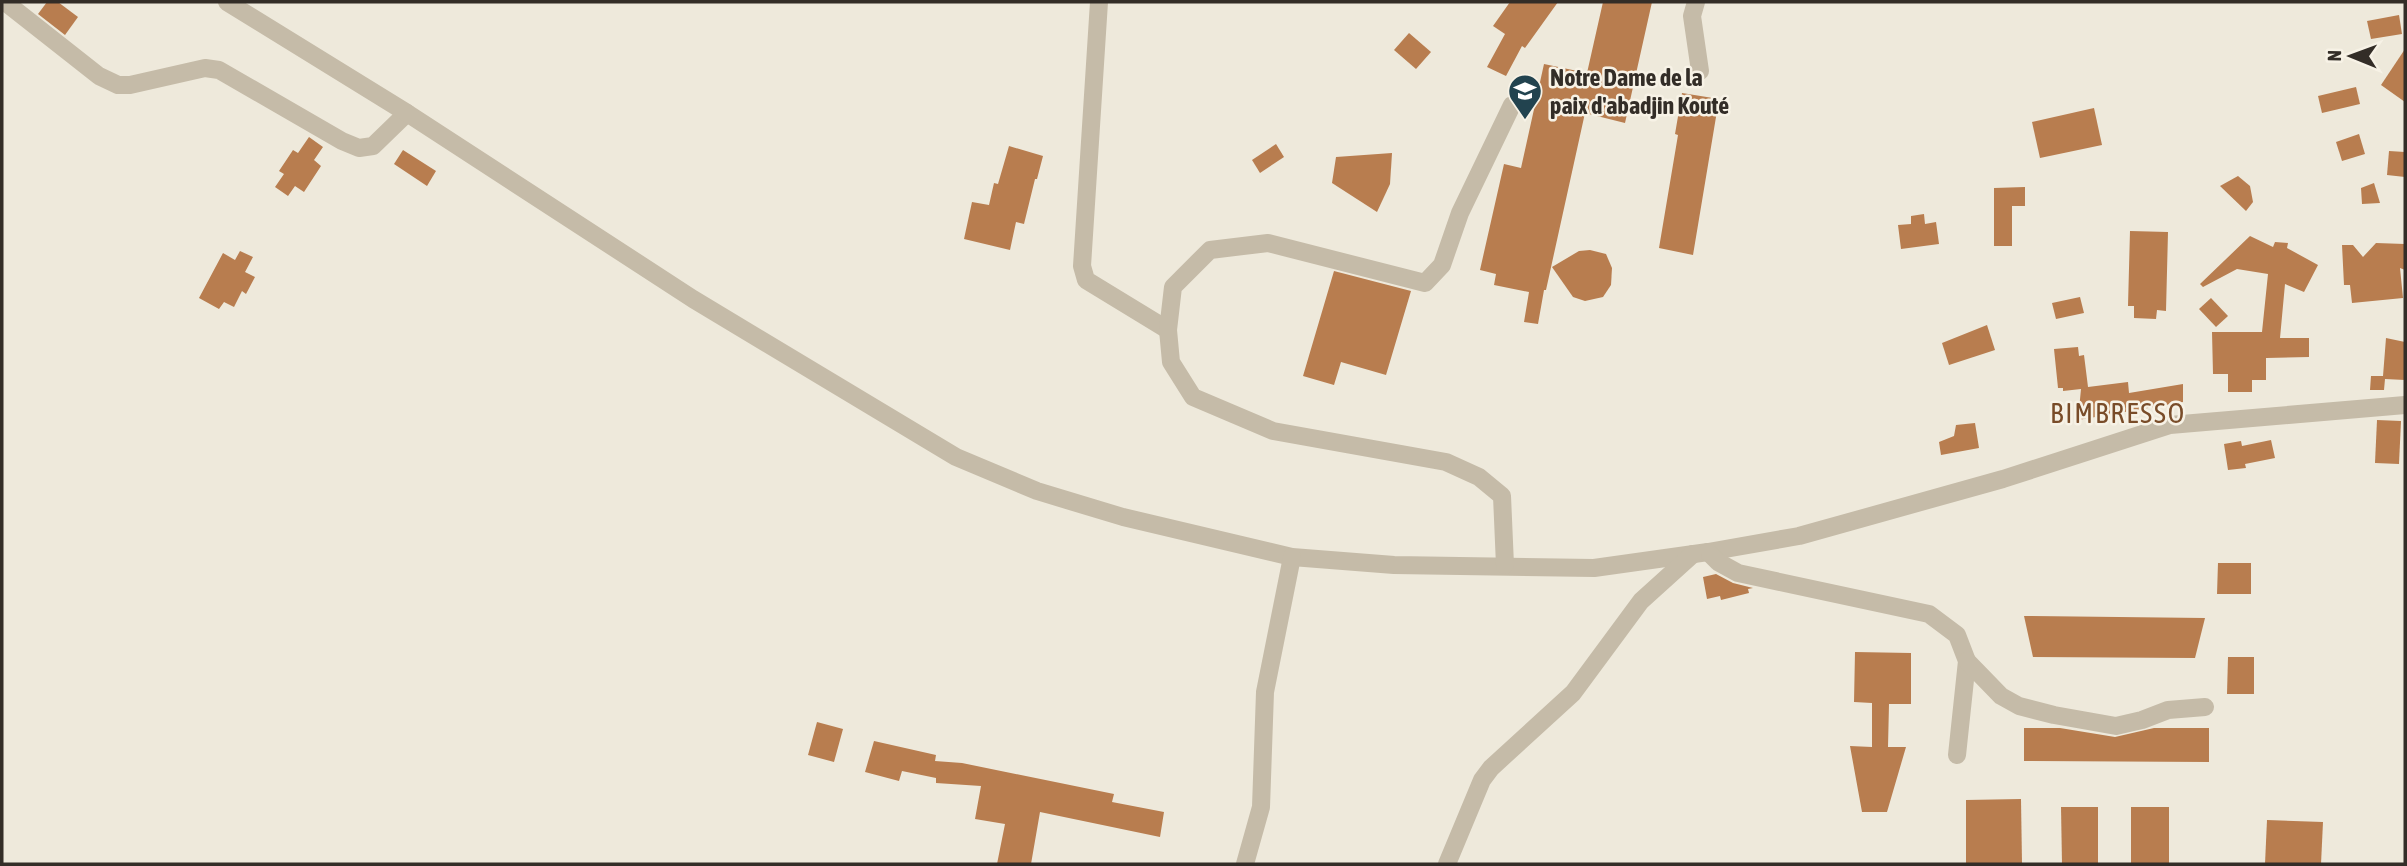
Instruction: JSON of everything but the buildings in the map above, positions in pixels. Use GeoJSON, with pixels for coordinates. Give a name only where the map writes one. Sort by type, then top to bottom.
{"type":"FeatureCollection","features":[{"type":"Feature","properties":{"kind":"street"},"geometry":{"type":"LineString","coordinates":[[5,2],[99,76],[118,85],[130,85],[205,68],[219,70],[342,141],[359,148],[373,146],[407,113]]}},
{"type":"Feature","properties":{"kind":"street"},"geometry":{"type":"LineString","coordinates":[[227,2],[407,113],[693,299],[956,457],[1037,491],[1123,517],[1292,556],[1394,565],[1594,568],[1799,536],[2003,479],[2169,425],[2405,405]]}},
{"type":"Feature","properties":{"kind":"street"},"geometry":{"type":"LineString","coordinates":[[1099,2],[1082,265],[1086,279],[1168,330]]}},
{"type":"Feature","properties":{"kind":"street"},"geometry":{"type":"LineString","coordinates":[[1696,2],[1692,16],[1700,71]]}},
{"type":"Feature","properties":{"kind":"street"},"geometry":{"type":"LineString","coordinates":[[1505,565],[1502,496],[1479,477],[1446,462],[1273,431],[1193,397],[1171,362],[1168,330],[1173,287],[1210,250],[1268,243],[1425,283],[1442,265],[1460,213],[1512,105]]}},
{"type":"Feature","properties":{"kind":"street"},"geometry":{"type":"LineString","coordinates":[[1700,553],[1738,573],[1929,614],[1957,635],[1967,661],[2001,696],[2019,706],[2116,726],[2168,710],[2205,707]]}},
{"type":"Feature","properties":{"kind":"street"},"geometry":{"type":"LineString","coordinates":[[1447,864],[1482,780],[1573,693],[1641,601],[1700,553]]}},
{"type":"Feature","properties":{"kind":"street"},"geometry":{"type":"LineString","coordinates":[[1245,864],[1261,807],[1265,692],[1292,556]]}},
{"type":"Feature","properties":{"kind":"street"},"geometry":{"type":"LineString","coordinates":[[1957,755],[1967,661]]}},
{"type":"Feature","properties":{"kind":"place","name":"Notre Dame de la paix d'abadjin Kouté"},"geometry":{"type":"Point","coordinates":[1525,121]}},
{"type":"Feature","properties":{"kind":"district","name":"BIMBRESSO"},"geometry":{"type":"Point","coordinates":[2118,413]}}]}
